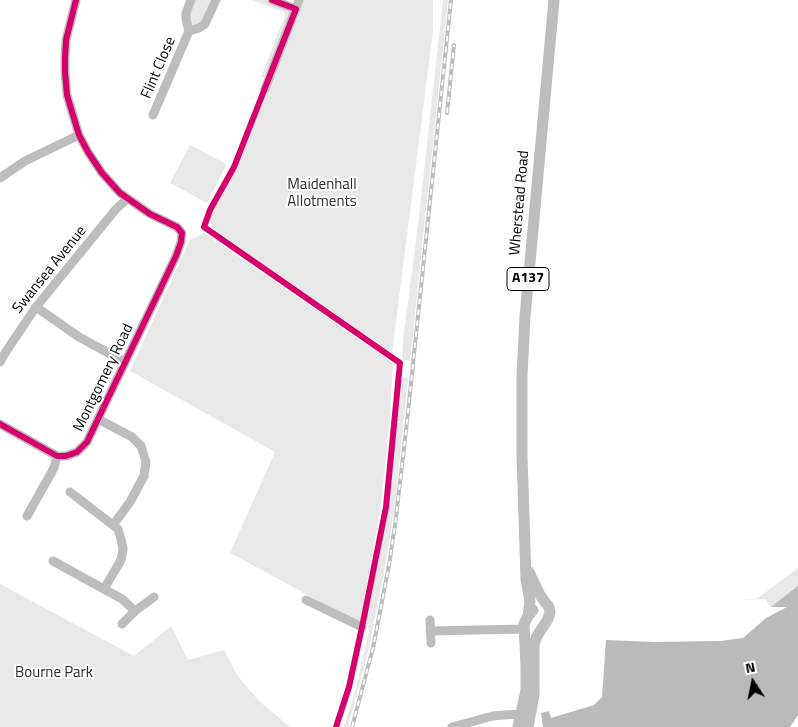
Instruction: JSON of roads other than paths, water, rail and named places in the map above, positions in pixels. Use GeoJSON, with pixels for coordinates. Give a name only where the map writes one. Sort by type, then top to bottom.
{"type":"FeatureCollection","features":[{"type":"Feature","properties":{"kind":"main road","name":"Wherstead Road"},"geometry":{"type":"LineString","coordinates":[[518,727],[526,690],[524,624],[528,616],[530,602],[525,558],[522,376],[525,317],[554,0]]}},
{"type":"Feature","properties":{"kind":"main road","name":"Wherstead Road"},"geometry":{"type":"LineString","coordinates":[[525,558],[534,583],[548,605]]}},
{"type":"Feature","properties":{"kind":"main road"},"geometry":{"type":"LineString","coordinates":[[528,616],[537,607],[548,605],[550,607],[548,619],[534,644],[534,694],[528,727]]}},
{"type":"Feature","properties":{"kind":"street"},"geometry":{"type":"LineString","coordinates":[[76,0],[66,40],[67,95],[74,122],[88,152],[102,173],[127,199]]}},
{"type":"Feature","properties":{"kind":"street","name":"Flint Close"},"geometry":{"type":"LineString","coordinates":[[154,115],[189,31],[186,13],[191,0]]}},
{"type":"Feature","properties":{"kind":"street","name":"Flint Close"},"geometry":{"type":"LineString","coordinates":[[189,31],[205,24],[216,0]]}},
{"type":"Feature","properties":{"kind":"street"},"geometry":{"type":"LineString","coordinates":[[265,89],[298,4],[272,0]]}},
{"type":"Feature","properties":{"kind":"street"},"geometry":{"type":"LineString","coordinates":[[0,178],[41,152],[79,135]]}},
{"type":"Feature","properties":{"kind":"street","name":"Montgomery Road"},"geometry":{"type":"LineString","coordinates":[[57,456],[66,456],[77,452],[87,442],[181,242],[182,233],[177,227],[150,214],[127,199]]}},
{"type":"Feature","properties":{"kind":"street","name":"Swansea Avenue"},"geometry":{"type":"LineString","coordinates":[[0,362],[6,350],[36,307],[116,209],[127,199]]}},
{"type":"Feature","properties":{"kind":"street"},"geometry":{"type":"LineString","coordinates":[[36,307],[79,337],[125,362]]}},
{"type":"Feature","properties":{"kind":"street"},"geometry":{"type":"LineString","coordinates":[[98,419],[132,437],[141,446],[146,462],[144,476],[137,490],[113,525]]}},
{"type":"Feature","properties":{"kind":"street"},"geometry":{"type":"LineString","coordinates":[[0,424],[57,456],[54,468],[27,516]]}},
{"type":"Feature","properties":{"kind":"street"},"geometry":{"type":"LineString","coordinates":[[70,492],[118,529],[123,549],[121,560],[104,589]]}},
{"type":"Feature","properties":{"kind":"street"},"geometry":{"type":"LineString","coordinates":[[53,561],[122,599],[135,611]]}},
{"type":"Feature","properties":{"kind":"street"},"geometry":{"type":"LineString","coordinates":[[122,624],[135,611],[154,597]]}},
{"type":"Feature","properties":{"kind":"street"},"geometry":{"type":"LineString","coordinates":[[306,600],[362,628]]}},
{"type":"Feature","properties":{"kind":"street"},"geometry":{"type":"LineString","coordinates":[[430,620],[431,643]]}},
{"type":"Feature","properties":{"kind":"street"},"geometry":{"type":"LineString","coordinates":[[430,631],[524,629]]}},
{"type":"Feature","properties":{"kind":"street"},"geometry":{"type":"LineString","coordinates":[[452,727],[504,714],[521,714]]}},
{"type":"Feature","properties":{"kind":"railway"},"geometry":{"type":"LineString","coordinates":[[352,727],[373,648],[395,525],[451,0]]}},
{"type":"Feature","properties":{"kind":"railway"},"geometry":{"type":"LineString","coordinates":[[447,113],[454,45]]}},
{"type":"Feature","properties":{"kind":"park label","name":"Maidenhall Allotments"},"geometry":{"type":"Point","coordinates":[322,194]}},
{"type":"Feature","properties":{"kind":"park label","name":"Bourne Park"},"geometry":{"type":"Point","coordinates":[54,673]}}]}
